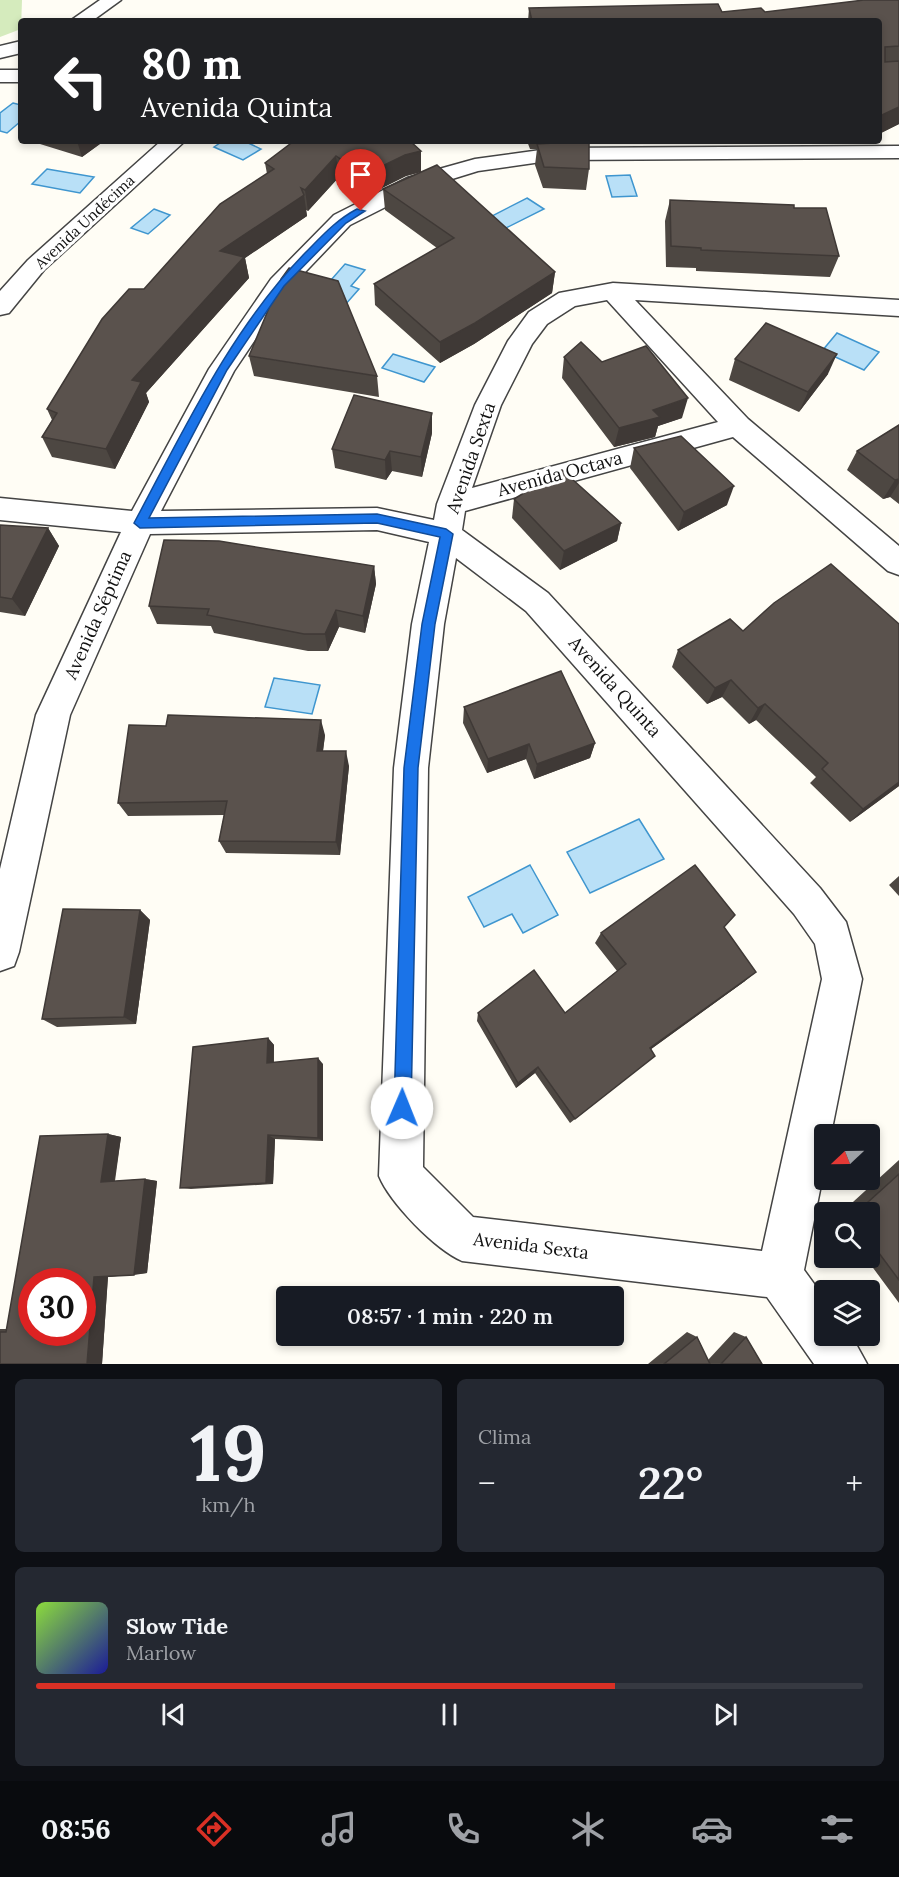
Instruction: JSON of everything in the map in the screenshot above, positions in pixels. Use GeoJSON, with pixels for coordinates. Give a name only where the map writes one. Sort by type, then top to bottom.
{"type":"FeatureCollection","features":[{"type":"Feature","properties":{"kind":"street"},"geometry":{"type":"LineString","coordinates":[[84,18],[112,0]]}},
{"type":"Feature","properties":{"kind":"street","name":"Avenida Undécima"},"geometry":{"type":"LineString","coordinates":[[0,307],[36,265],[171,144]]}},
{"type":"Feature","properties":{"kind":"street","name":"Avenida Séptima"},"geometry":{"type":"LineString","coordinates":[[0,952],[53,715],[140,523],[222,369],[280,284],[342,220],[415,183],[475,165],[555,154],[899,152]]}},
{"type":"Feature","properties":{"kind":"street"},"geometry":{"type":"LineString","coordinates":[[613,291],[738,426],[899,563]]}},
{"type":"Feature","properties":{"kind":"street","name":"Avenida Sexta"},"geometry":{"type":"LineString","coordinates":[[780,1276],[462,1238],[401,1176],[411,768],[428,624],[449,519],[488,405],[521,341],[538,318],[568,299],[613,291],[897,307]]}},
{"type":"Feature","properties":{"kind":"street","name":"Avenida Octava"},"geometry":{"type":"LineString","coordinates":[[449,519],[738,426]]}},
{"type":"Feature","properties":{"kind":"street","name":"Avenida Quinta"},"geometry":{"type":"LineString","coordinates":[[0,509],[140,523],[449,519],[537,602],[807,901],[832,936],[842,979],[780,1276]]}},
{"type":"Feature","properties":{"kind":"street"},"geometry":{"type":"LineString","coordinates":[[780,1276],[843,1364]]}},
{"type":"Feature","properties":{"kind":"green space"},"geometry":{"type":"Polygon","coordinates":[[[0,0],[22,0],[18,30],[0,37],[0,0]]]}},
{"type":"Feature","properties":{"kind":"water"},"geometry":{"type":"Polygon","coordinates":[[[13,103],[18,104],[18,124],[7,133],[0,131],[0,113],[13,103]]]}},
{"type":"Feature","properties":{"kind":"water"},"geometry":{"type":"Polygon","coordinates":[[[218,144],[250,144],[261,149],[243,160],[214,147],[218,144]]]}},
{"type":"Feature","properties":{"kind":"water"},"geometry":{"type":"Polygon","coordinates":[[[47,169],[94,177],[80,193],[32,184],[47,169]]]}},
{"type":"Feature","properties":{"kind":"water"},"geometry":{"type":"Polygon","coordinates":[[[630,175],[637,196],[612,197],[606,176],[630,175]]]}},
{"type":"Feature","properties":{"kind":"water"},"geometry":{"type":"Polygon","coordinates":[[[527,198],[544,209],[506,228],[490,217],[527,198]]]}},
{"type":"Feature","properties":{"kind":"water"},"geometry":{"type":"Polygon","coordinates":[[[154,209],[170,215],[148,234],[131,228],[154,209]]]}},
{"type":"Feature","properties":{"kind":"water"},"geometry":{"type":"Polygon","coordinates":[[[345,264],[365,270],[351,286],[359,289],[345,305],[317,296],[345,264]]]}},
{"type":"Feature","properties":{"kind":"water"},"geometry":{"type":"Polygon","coordinates":[[[837,333],[879,352],[864,370],[822,351],[837,333]]]}},
{"type":"Feature","properties":{"kind":"water"},"geometry":{"type":"Polygon","coordinates":[[[393,354],[435,367],[424,382],[382,368],[393,354]]]}},
{"type":"Feature","properties":{"kind":"water"},"geometry":{"type":"Polygon","coordinates":[[[274,678],[320,685],[312,714],[265,707],[274,678]]]}},
{"type":"Feature","properties":{"kind":"water"},"geometry":{"type":"Polygon","coordinates":[[[639,819],[664,859],[590,893],[567,852],[639,819]]]}},
{"type":"Feature","properties":{"kind":"water"},"geometry":{"type":"Polygon","coordinates":[[[530,865],[558,915],[523,933],[512,914],[484,927],[468,897],[530,865]]]}},
{"type":"Feature","properties":{"kind":"building"},"geometry":{"type":"Polygon","coordinates":[[[864,0],[899,0],[899,46],[885,47],[885,62],[899,61],[899,107],[882,115],[882,18],[531,18],[529,8],[718,4],[722,12],[761,8],[765,12],[864,0]]]}},
{"type":"Feature","properties":{"kind":"building"},"geometry":{"type":"Polygon","coordinates":[[[290,144],[413,144],[421,151],[405,155],[364,175],[336,156],[305,190],[301,188],[304,195],[220,251],[244,257],[132,380],[141,382],[106,449],[42,437],[57,413],[47,409],[102,319],[129,289],[144,289],[220,204],[274,169],[265,163],[290,144]]]}},
{"type":"Feature","properties":{"kind":"building"},"geometry":{"type":"Polygon","coordinates":[[[537,144],[589,144],[589,169],[544,167],[537,144]]]}},
{"type":"Feature","properties":{"kind":"building"},"geometry":{"type":"Polygon","coordinates":[[[437,165],[555,272],[475,323],[440,342],[374,284],[454,238],[383,189],[437,165]]]}},
{"type":"Feature","properties":{"kind":"building"},"geometry":{"type":"Polygon","coordinates":[[[670,200],[826,208],[839,256],[701,250],[701,248],[671,246],[670,200]]]}},
{"type":"Feature","properties":{"kind":"building"},"geometry":{"type":"Polygon","coordinates":[[[289,268],[338,281],[377,376],[249,356],[281,279],[289,268]]]}},
{"type":"Feature","properties":{"kind":"building"},"geometry":{"type":"Polygon","coordinates":[[[766,323],[837,354],[808,392],[735,359],[766,323]]]}},
{"type":"Feature","properties":{"kind":"building"},"geometry":{"type":"Polygon","coordinates":[[[581,342],[602,362],[646,346],[688,398],[653,410],[660,417],[619,428],[564,357],[581,342]]]}},
{"type":"Feature","properties":{"kind":"building"},"geometry":{"type":"Polygon","coordinates":[[[354,395],[432,413],[421,457],[390,451],[385,460],[332,449],[354,395]]]}},
{"type":"Feature","properties":{"kind":"building"},"geometry":{"type":"Polygon","coordinates":[[[899,425],[899,479],[895,480],[857,451],[899,425]]]}},
{"type":"Feature","properties":{"kind":"building"},"geometry":{"type":"Polygon","coordinates":[[[681,436],[734,486],[684,512],[634,448],[681,436]]]}},
{"type":"Feature","properties":{"kind":"building"},"geometry":{"type":"Polygon","coordinates":[[[562,470],[621,523],[564,551],[514,499],[562,470]]]}},
{"type":"Feature","properties":{"kind":"building"},"geometry":{"type":"Polygon","coordinates":[[[0,525],[48,528],[12,599],[0,597],[0,525]]]}},
{"type":"Feature","properties":{"kind":"building"},"geometry":{"type":"Polygon","coordinates":[[[164,540],[219,541],[374,566],[363,616],[336,610],[325,634],[304,634],[207,615],[209,609],[149,606],[164,540]]]}},
{"type":"Feature","properties":{"kind":"building"},"geometry":{"type":"Polygon","coordinates":[[[831,564],[899,624],[899,782],[863,809],[822,769],[828,763],[765,704],[758,708],[731,680],[715,688],[678,650],[730,619],[743,631],[774,603],[831,564]]]}},
{"type":"Feature","properties":{"kind":"building"},"geometry":{"type":"Polygon","coordinates":[[[561,671],[595,743],[537,764],[529,744],[488,759],[464,707],[561,671]]]}},
{"type":"Feature","properties":{"kind":"building"},"geometry":{"type":"Polygon","coordinates":[[[168,715],[321,720],[317,751],[346,751],[336,842],[219,841],[227,801],[118,803],[129,725],[166,726],[168,715]]]}},
{"type":"Feature","properties":{"kind":"building"},"geometry":{"type":"Polygon","coordinates":[[[695,865],[735,915],[724,927],[756,972],[650,1048],[655,1056],[575,1119],[538,1067],[518,1083],[478,1013],[534,970],[565,1013],[626,964],[601,933],[695,865]]]}},
{"type":"Feature","properties":{"kind":"building"},"geometry":{"type":"Polygon","coordinates":[[[63,909],[140,910],[124,1017],[42,1019],[63,909]]]}},
{"type":"Feature","properties":{"kind":"building"},"geometry":{"type":"Polygon","coordinates":[[[268,1038],[267,1063],[318,1058],[318,1138],[268,1135],[266,1183],[180,1188],[193,1047],[268,1038]]]}},
{"type":"Feature","properties":{"kind":"building"},"geometry":{"type":"Polygon","coordinates":[[[108,1134],[101,1182],[145,1179],[134,1275],[96,1277],[96,1268],[18,1268],[18,1346],[88,1346],[87,1364],[0,1364],[0,1332],[6,1332],[40,1136],[108,1134]]]}},
{"type":"Feature","properties":{"kind":"building"},"geometry":{"type":"Polygon","coordinates":[[[899,1174],[899,1280],[880,1254],[880,1202],[868,1202],[899,1174]]]}},
{"type":"Feature","properties":{"kind":"building"},"geometry":{"type":"Polygon","coordinates":[[[697,1337],[710,1364],[664,1364],[697,1337]]]}},
{"type":"Feature","properties":{"kind":"building"},"geometry":{"type":"Polygon","coordinates":[[[746,1337],[762,1364],[721,1364],[746,1337]]]}},
{"type":"Feature","properties":{"kind":"route"},"geometry":{"type":"LineString","coordinates":[[361,211],[342,220],[280,284],[222,369],[140,523],[377,519],[446,534],[428,624],[411,768],[402,1108]]}}]}
